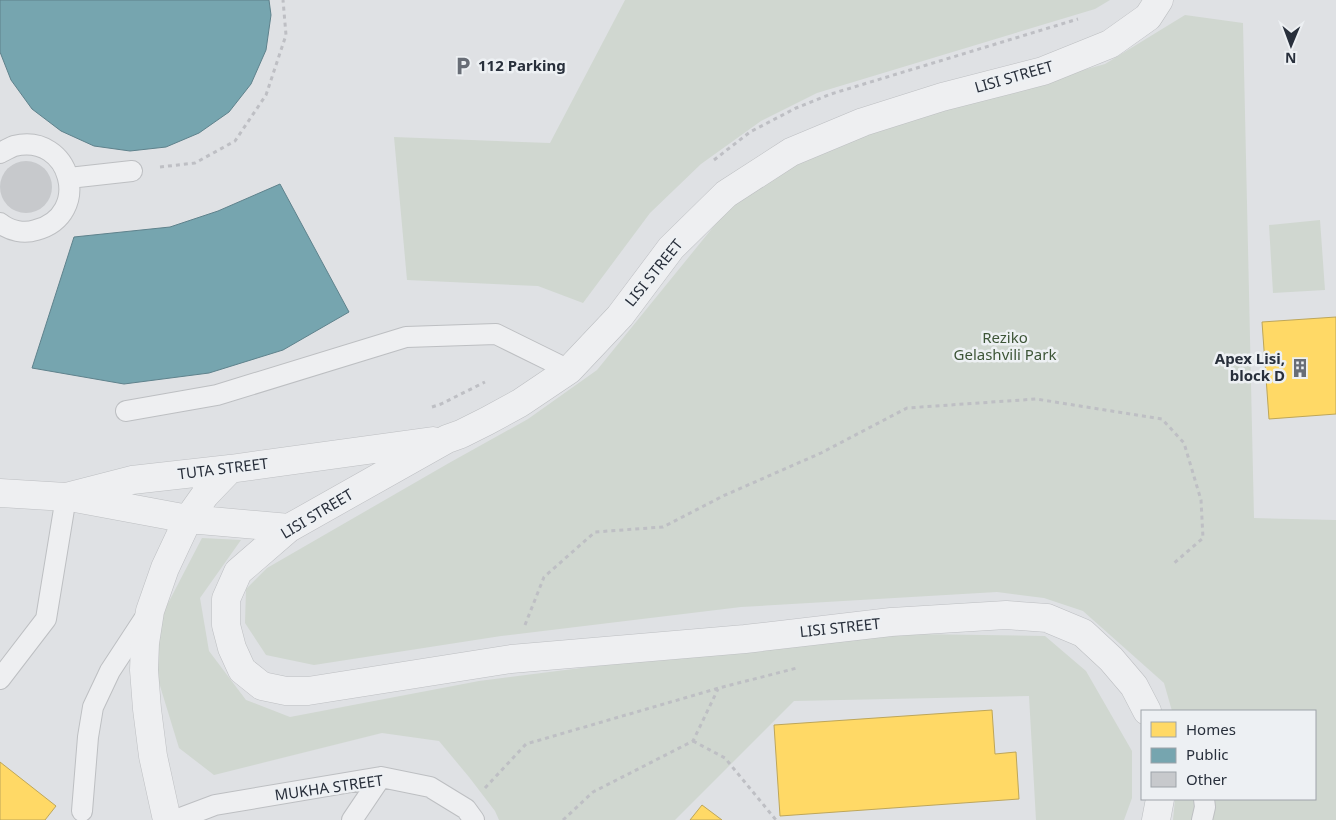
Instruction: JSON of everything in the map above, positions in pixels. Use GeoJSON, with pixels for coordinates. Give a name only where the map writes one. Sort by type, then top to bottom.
{"type":"FeatureCollection","features":[{"type":"Feature","properties":{"kind":"street","name":"LISI STREET"},"geometry":{"type":"LineString","coordinates":[[1147,710],[1134,686],[1111,659],[1083,633],[1047,618],[1006,615],[891,622],[745,639],[511,660],[308,692],[286,691],[262,686],[242,670],[232,648],[226,625],[226,599],[238,572],[289,528],[447,439],[461,434],[520,403],[569,370],[620,316],[671,248],[726,194],[791,152],[863,122],[942,97],[1042,71],[1110,44],[1148,17],[1159,0]]}},
{"type":"Feature","properties":{"kind":"street","name":"TUTA STREET"},"geometry":{"type":"LineString","coordinates":[[0,493],[66,496],[132,480],[230,469],[447,439]]}},
{"type":"Feature","properties":{"kind":"street"},"geometry":{"type":"LineString","coordinates":[[167,820],[153,756],[147,709],[144,670],[145,643],[150,610],[165,568],[188,519],[205,495],[230,469]]}},
{"type":"Feature","properties":{"kind":"street"},"geometry":{"type":"LineString","coordinates":[[66,496],[188,519],[289,528]]}},
{"type":"Feature","properties":{"kind":"street"},"geometry":{"type":"LineString","coordinates":[[1156,820],[1160,800]]}},
{"type":"Feature","properties":{"kind":"lane"},"geometry":{"type":"LineString","coordinates":[[0,153],[12,147],[27,145],[40,147],[53,153],[63,164],[69,178],[70,193],[66,207],[57,219],[45,228],[31,232],[16,231],[0,223]]}},
{"type":"Feature","properties":{"kind":"lane"},"geometry":{"type":"LineString","coordinates":[[69,178],[132,171]]}},
{"type":"Feature","properties":{"kind":"lane"},"geometry":{"type":"LineString","coordinates":[[126,411],[217,396],[406,337],[496,334],[569,370]]}},
{"type":"Feature","properties":{"kind":"lane"},"geometry":{"type":"LineString","coordinates":[[0,679],[46,619],[66,496]]}},
{"type":"Feature","properties":{"kind":"lane"},"geometry":{"type":"LineString","coordinates":[[82,811],[88,737],[93,707],[110,671],[150,610]]}},
{"type":"Feature","properties":{"kind":"lane"},"geometry":{"type":"LineString","coordinates":[[352,820],[381,777]]}},
{"type":"Feature","properties":{"kind":"lane","name":"MUKHA STREET"},"geometry":{"type":"LineString","coordinates":[[175,820],[215,805],[381,777],[430,787],[470,815]]}},
{"type":"Feature","properties":{"kind":"lane"},"geometry":{"type":"LineString","coordinates":[[1202,820],[1205,807],[1204,800]]}},
{"type":"Feature","properties":{"kind":"path"},"geometry":{"type":"LineString","coordinates":[[132,171],[194,163],[235,141],[266,96],[286,35],[283,0]]}},
{"type":"Feature","properties":{"kind":"path"},"geometry":{"type":"LineString","coordinates":[[713,161],[750,132],[796,108],[830,94],[1079,19]]}},
{"type":"Feature","properties":{"kind":"path"},"geometry":{"type":"LineString","coordinates":[[432,407],[493,378]]}},
{"type":"Feature","properties":{"kind":"path"},"geometry":{"type":"LineString","coordinates":[[511,660],[544,576],[595,532],[663,527],[723,496],[821,453],[907,408],[1036,399],[1162,418],[1184,443],[1200,500],[1203,538],[1173,564]]}},
{"type":"Feature","properties":{"kind":"path"},"geometry":{"type":"LineString","coordinates":[[470,815],[526,744],[719,688],[805,666]]}},
{"type":"Feature","properties":{"kind":"path"},"geometry":{"type":"LineString","coordinates":[[563,820],[593,792],[693,741],[719,688]]}},
{"type":"Feature","properties":{"kind":"path"},"geometry":{"type":"LineString","coordinates":[[693,741],[725,758],[776,820]]}},
{"type":"Feature","properties":{"kind":"green space"},"geometry":{"type":"Polygon","coordinates":[[[625,0],[1110,0],[1095,9],[817,93],[761,121],[701,164],[650,213],[583,303],[538,286],[407,280],[394,137],[550,143],[625,0]]]}},
{"type":"Feature","properties":{"kind":"green space","name":"Reziko Gelashvili Park"},"geometry":{"type":"Polygon","coordinates":[[[1185,15],[1243,23],[1254,518],[1336,520],[1336,820],[1173,820],[1175,800],[1316,800],[1316,710],[1172,710],[1164,683],[1083,611],[1044,598],[997,592],[741,607],[501,636],[314,665],[266,655],[245,623],[246,589],[267,568],[528,419],[597,370],[727,210],[791,163],[876,128],[1105,64],[1185,15]]]}},
{"type":"Feature","properties":{"kind":"green space"},"geometry":{"type":"Polygon","coordinates":[[[1320,220],[1325,290],[1273,293],[1269,225],[1320,220]]]}},
{"type":"Feature","properties":{"kind":"green space"},"geometry":{"type":"Polygon","coordinates":[[[202,538],[241,540],[200,598],[209,651],[246,700],[290,717],[479,681],[777,643],[910,634],[1045,636],[1086,671],[1132,751],[1132,798],[1124,820],[1036,820],[1029,696],[794,701],[675,820],[499,820],[495,811],[439,741],[382,733],[214,775],[179,748],[153,663],[164,611],[202,538]]]}},
{"type":"Feature","properties":{"kind":"building: Homes","name":"Apex Lisi, block D"},"geometry":{"type":"Polygon","coordinates":[[[1336,317],[1336,414],[1269,419],[1262,322],[1336,317]]]}},
{"type":"Feature","properties":{"kind":"building: Homes"},"geometry":{"type":"Polygon","coordinates":[[[992,710],[995,754],[1016,752],[1019,799],[780,816],[774,725],[992,710]]]}},
{"type":"Feature","properties":{"kind":"building: Homes"},"geometry":{"type":"Polygon","coordinates":[[[0,762],[56,806],[45,820],[0,820],[0,762]]]}},
{"type":"Feature","properties":{"kind":"building: Homes"},"geometry":{"type":"Polygon","coordinates":[[[702,805],[722,820],[690,820],[702,805]]]}},
{"type":"Feature","properties":{"kind":"building: Public"},"geometry":{"type":"Polygon","coordinates":[[[0,0],[269,0],[271,15],[266,50],[251,84],[229,112],[199,133],[166,147],[130,151],[94,146],[61,131],[32,109],[11,80],[0,52],[0,0]]]}},
{"type":"Feature","properties":{"kind":"building: Public"},"geometry":{"type":"Polygon","coordinates":[[[280,184],[349,312],[283,350],[209,373],[124,384],[32,368],[74,237],[170,227],[218,211],[280,184]]]}},
{"type":"Feature","properties":{"kind":"building: Other"},"geometry":{"type":"Polygon","coordinates":[[[21,161],[31,161],[45,168],[52,182],[52,192],[45,206],[31,213],[21,213],[11,209],[4,202],[0,192],[0,182],[4,172],[11,165],[21,161]]]}},
{"type":"Feature","properties":{"kind":"place","name":"112 Parking"},"geometry":{"type":"Point","coordinates":[463,66]}},
{"type":"Feature","properties":{"kind":"place","name":"Apex Lisi, block D"},"geometry":{"type":"Point","coordinates":[1300,368]}}]}
